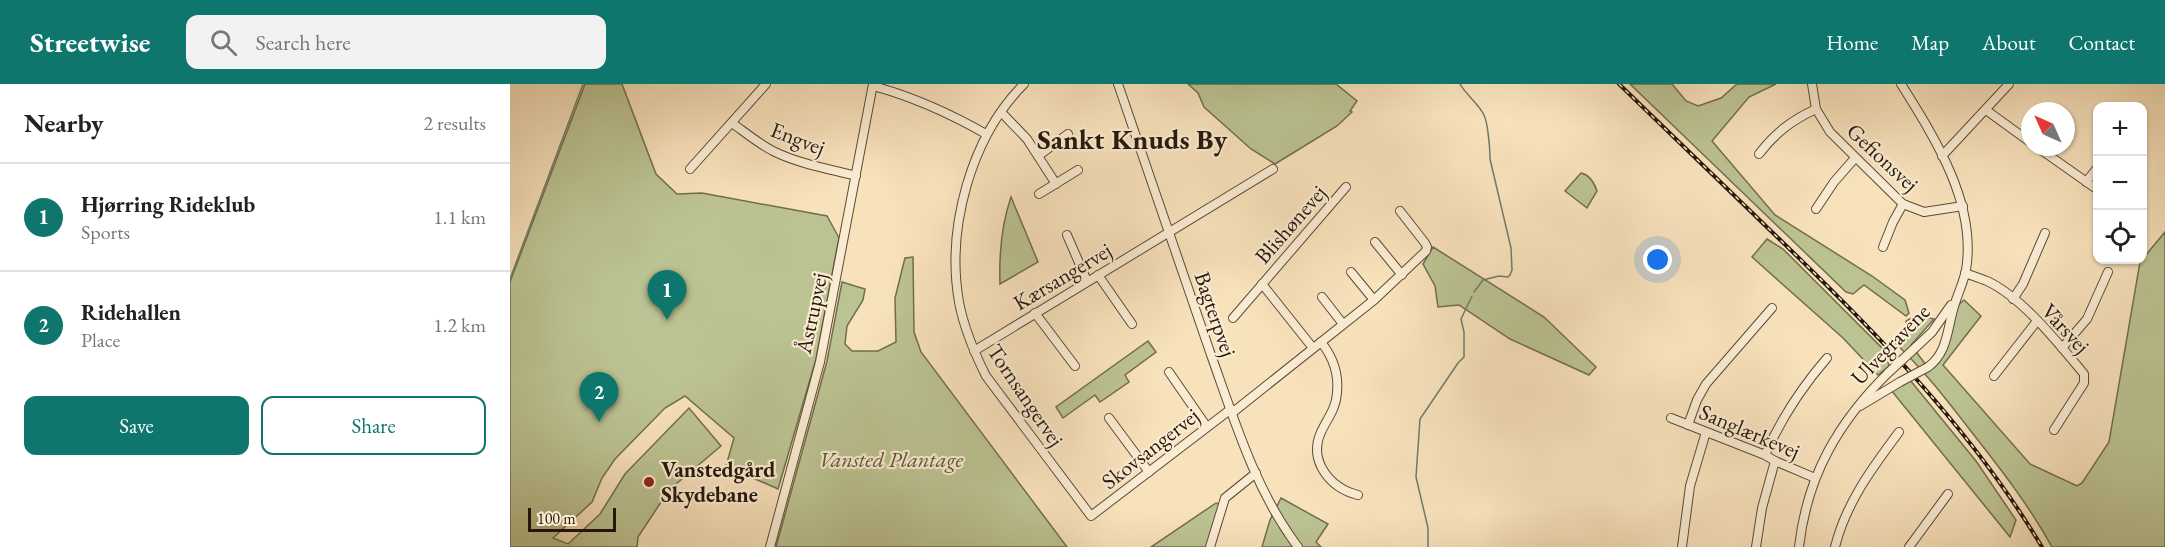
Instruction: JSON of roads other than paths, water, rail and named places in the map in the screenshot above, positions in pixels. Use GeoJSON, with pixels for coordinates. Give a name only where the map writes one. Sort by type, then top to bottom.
{"type":"FeatureCollection","features":[{"type":"Feature","properties":{"kind":"street"},"geometry":{"type":"LineString","coordinates":[[690,169],[766,84]]}},
{"type":"Feature","properties":{"kind":"street","name":"Tornsangervej"},"geometry":{"type":"LineString","coordinates":[[1024,84],[986,134],[977,155],[964,200],[955,251],[959,302],[974,351],[986,376],[1091,516]]}},
{"type":"Feature","properties":{"kind":"street","name":"Bagterpvej"},"geometry":{"type":"LineString","coordinates":[[1119,84],[1168,233],[1231,411],[1269,501],[1298,547]]}},
{"type":"Feature","properties":{"kind":"street","name":"Gefionsvej"},"geometry":{"type":"LineString","coordinates":[[1812,84],[1816,109],[1830,132],[1903,204],[1924,212],[1963,206]]}},
{"type":"Feature","properties":{"kind":"street","name":"Ulvegravene"},"geometry":{"type":"LineString","coordinates":[[1850,415],[1872,397],[1928,367],[1941,354],[1965,273],[1968,231],[1958,190],[1942,156],[1901,84]]}},
{"type":"Feature","properties":{"kind":"street"},"geometry":{"type":"LineString","coordinates":[[1942,156],[2009,84]]}},
{"type":"Feature","properties":{"kind":"street"},"geometry":{"type":"LineString","coordinates":[[873,85],[933,105],[986,134]]}},
{"type":"Feature","properties":{"kind":"street","name":"Åstrupvej"},"geometry":{"type":"LineString","coordinates":[[770,547],[820,362],[873,85]]}},
{"type":"Feature","properties":{"kind":"street"},"geometry":{"type":"LineString","coordinates":[[1759,154],[1778,132],[1816,109]]}},
{"type":"Feature","properties":{"kind":"street"},"geometry":{"type":"LineString","coordinates":[[1986,110],[2021,135]]}},
{"type":"Feature","properties":{"kind":"street"},"geometry":{"type":"LineString","coordinates":[[1001,112],[1013,123],[1056,184]]}},
{"type":"Feature","properties":{"kind":"street","name":"Engvej"},"geometry":{"type":"LineString","coordinates":[[732,123],[774,152],[856,176]]}},
{"type":"Feature","properties":{"kind":"street"},"geometry":{"type":"LineString","coordinates":[[1038,156],[1068,134]]}},
{"type":"Feature","properties":{"kind":"street"},"geometry":{"type":"LineString","coordinates":[[2050,156],[2093,187]]}},
{"type":"Feature","properties":{"kind":"street"},"geometry":{"type":"LineString","coordinates":[[1816,209],[1834,182],[1855,158]]}},
{"type":"Feature","properties":{"kind":"street","name":"Kærsangervej"},"geometry":{"type":"LineString","coordinates":[[974,351],[1273,169]]}},
{"type":"Feature","properties":{"kind":"street"},"geometry":{"type":"LineString","coordinates":[[1039,194],[1078,170]]}},
{"type":"Feature","properties":{"kind":"street"},"geometry":{"type":"LineString","coordinates":[[2086,182],[2093,172]]}},
{"type":"Feature","properties":{"kind":"street","name":"Blishønevej"},"geometry":{"type":"LineString","coordinates":[[1233,318],[1346,187]]}},
{"type":"Feature","properties":{"kind":"street"},"geometry":{"type":"LineString","coordinates":[[1883,247],[1903,204]]}},
{"type":"Feature","properties":{"kind":"street","name":"Skovsangervej"},"geometry":{"type":"LineString","coordinates":[[1091,516],[1321,342],[1402,275],[1427,247],[1400,211]]}},
{"type":"Feature","properties":{"kind":"street"},"geometry":{"type":"LineString","coordinates":[[2013,299],[2027,276],[2045,233]]}},
{"type":"Feature","properties":{"kind":"street"},"geometry":{"type":"LineString","coordinates":[[1067,235],[1087,281]]}},
{"type":"Feature","properties":{"kind":"street"},"geometry":{"type":"LineString","coordinates":[[1375,242],[1402,275]]}},
{"type":"Feature","properties":{"kind":"street"},"geometry":{"type":"LineString","coordinates":[[1351,272],[1374,300]]}},
{"type":"Feature","properties":{"kind":"street"},"geometry":{"type":"LineString","coordinates":[[2062,348],[2087,319],[2108,272]]}},
{"type":"Feature","properties":{"kind":"street","name":"Vårsvej"},"geometry":{"type":"LineString","coordinates":[[1965,273],[1988,281],[2013,299],[2037,321],[2084,374],[2084,383],[2054,430]]}},
{"type":"Feature","properties":{"kind":"street"},"geometry":{"type":"LineString","coordinates":[[1098,275],[1132,324]]}},
{"type":"Feature","properties":{"kind":"street","name":"Blishønevej"},"geometry":{"type":"LineString","coordinates":[[1262,284],[1313,348]]}},
{"type":"Feature","properties":{"kind":"street"},"geometry":{"type":"LineString","coordinates":[[1322,297],[1343,324]]}},
{"type":"Feature","properties":{"kind":"street","name":"Ulvegravene"},"geometry":{"type":"LineString","coordinates":[[1799,547],[1815,478],[1836,434],[1858,404],[1932,332],[1956,298]]}},
{"type":"Feature","properties":{"kind":"street"},"geometry":{"type":"LineString","coordinates":[[1688,425],[1697,400],[1706,384],[1772,308]]}},
{"type":"Feature","properties":{"kind":"street"},"geometry":{"type":"LineString","coordinates":[[1035,313],[1075,366]]}},
{"type":"Feature","properties":{"kind":"street"},"geometry":{"type":"LineString","coordinates":[[1994,376],[2037,321]]}},
{"type":"Feature","properties":{"kind":"street"},"geometry":{"type":"LineString","coordinates":[[1321,342],[1333,361],[1338,384],[1335,406],[1318,441],[1319,460],[1333,483],[1348,493],[1358,495]]}},
{"type":"Feature","properties":{"kind":"street"},"geometry":{"type":"LineString","coordinates":[[1765,454],[1787,411],[1805,384],[1827,358]]}},
{"type":"Feature","properties":{"kind":"street"},"geometry":{"type":"LineString","coordinates":[[1169,372],[1208,427]]}},
{"type":"Feature","properties":{"kind":"street"},"geometry":{"type":"LineString","coordinates":[[1109,418],[1149,472]]}},
{"type":"Feature","properties":{"kind":"street","name":"Sanglærkevej"},"geometry":{"type":"LineString","coordinates":[[1671,418],[1765,454],[1775,461],[1815,478]]}},
{"type":"Feature","properties":{"kind":"street"},"geometry":{"type":"LineString","coordinates":[[1682,547],[1690,486],[1706,432]]}},
{"type":"Feature","properties":{"kind":"street"},"geometry":{"type":"LineString","coordinates":[[1835,547],[1846,513],[1856,493],[1899,432]]}},
{"type":"Feature","properties":{"kind":"street"},"geometry":{"type":"LineString","coordinates":[[1756,547],[1762,508],[1775,461]]}},
{"type":"Feature","properties":{"kind":"street"},"geometry":{"type":"LineString","coordinates":[[1210,547],[1225,498],[1256,473]]}},
{"type":"Feature","properties":{"kind":"street"},"geometry":{"type":"LineString","coordinates":[[1909,547],[1948,494]]}},
{"type":"Feature","properties":{"kind":"waterway"},"geometry":{"type":"LineString","coordinates":[[510,279],[583,84]]}},
{"type":"Feature","properties":{"kind":"waterway"},"geometry":{"type":"LineString","coordinates":[[1460,84],[1484,115],[1490,159],[1511,248],[1512,270],[1510,275],[1483,280],[1474,292]]}},
{"type":"Feature","properties":{"kind":"waterway"},"geometry":{"type":"LineString","coordinates":[[1428,547],[1428,528],[1416,477],[1420,419],[1464,357],[1464,332],[1461,319],[1472,296]]}},
{"type":"Feature","properties":{"kind":"railway"},"geometry":{"type":"LineString","coordinates":[[1619,84],[1810,269],[1918,381],[1984,461],[2042,547]]}},
{"type":"Feature","properties":{"kind":"place","name":"Hjørring Rideklub"},"geometry":{"type":"Point","coordinates":[667,320]}},
{"type":"Feature","properties":{"kind":"place","name":"Ridehallen"},"geometry":{"type":"Point","coordinates":[599,422]}},
{"type":"Feature","properties":{"kind":"place","name":"Vanstedgård Skydebane"},"geometry":{"type":"Point","coordinates":[649,482]}},
{"type":"Feature","properties":{"kind":"district","name":"Sankt Knuds By"},"geometry":{"type":"Point","coordinates":[1132,139]}},
{"type":"Feature","properties":{"kind":"park label","name":"Vansted Plantage"},"geometry":{"type":"Point","coordinates":[891,459]}}]}
